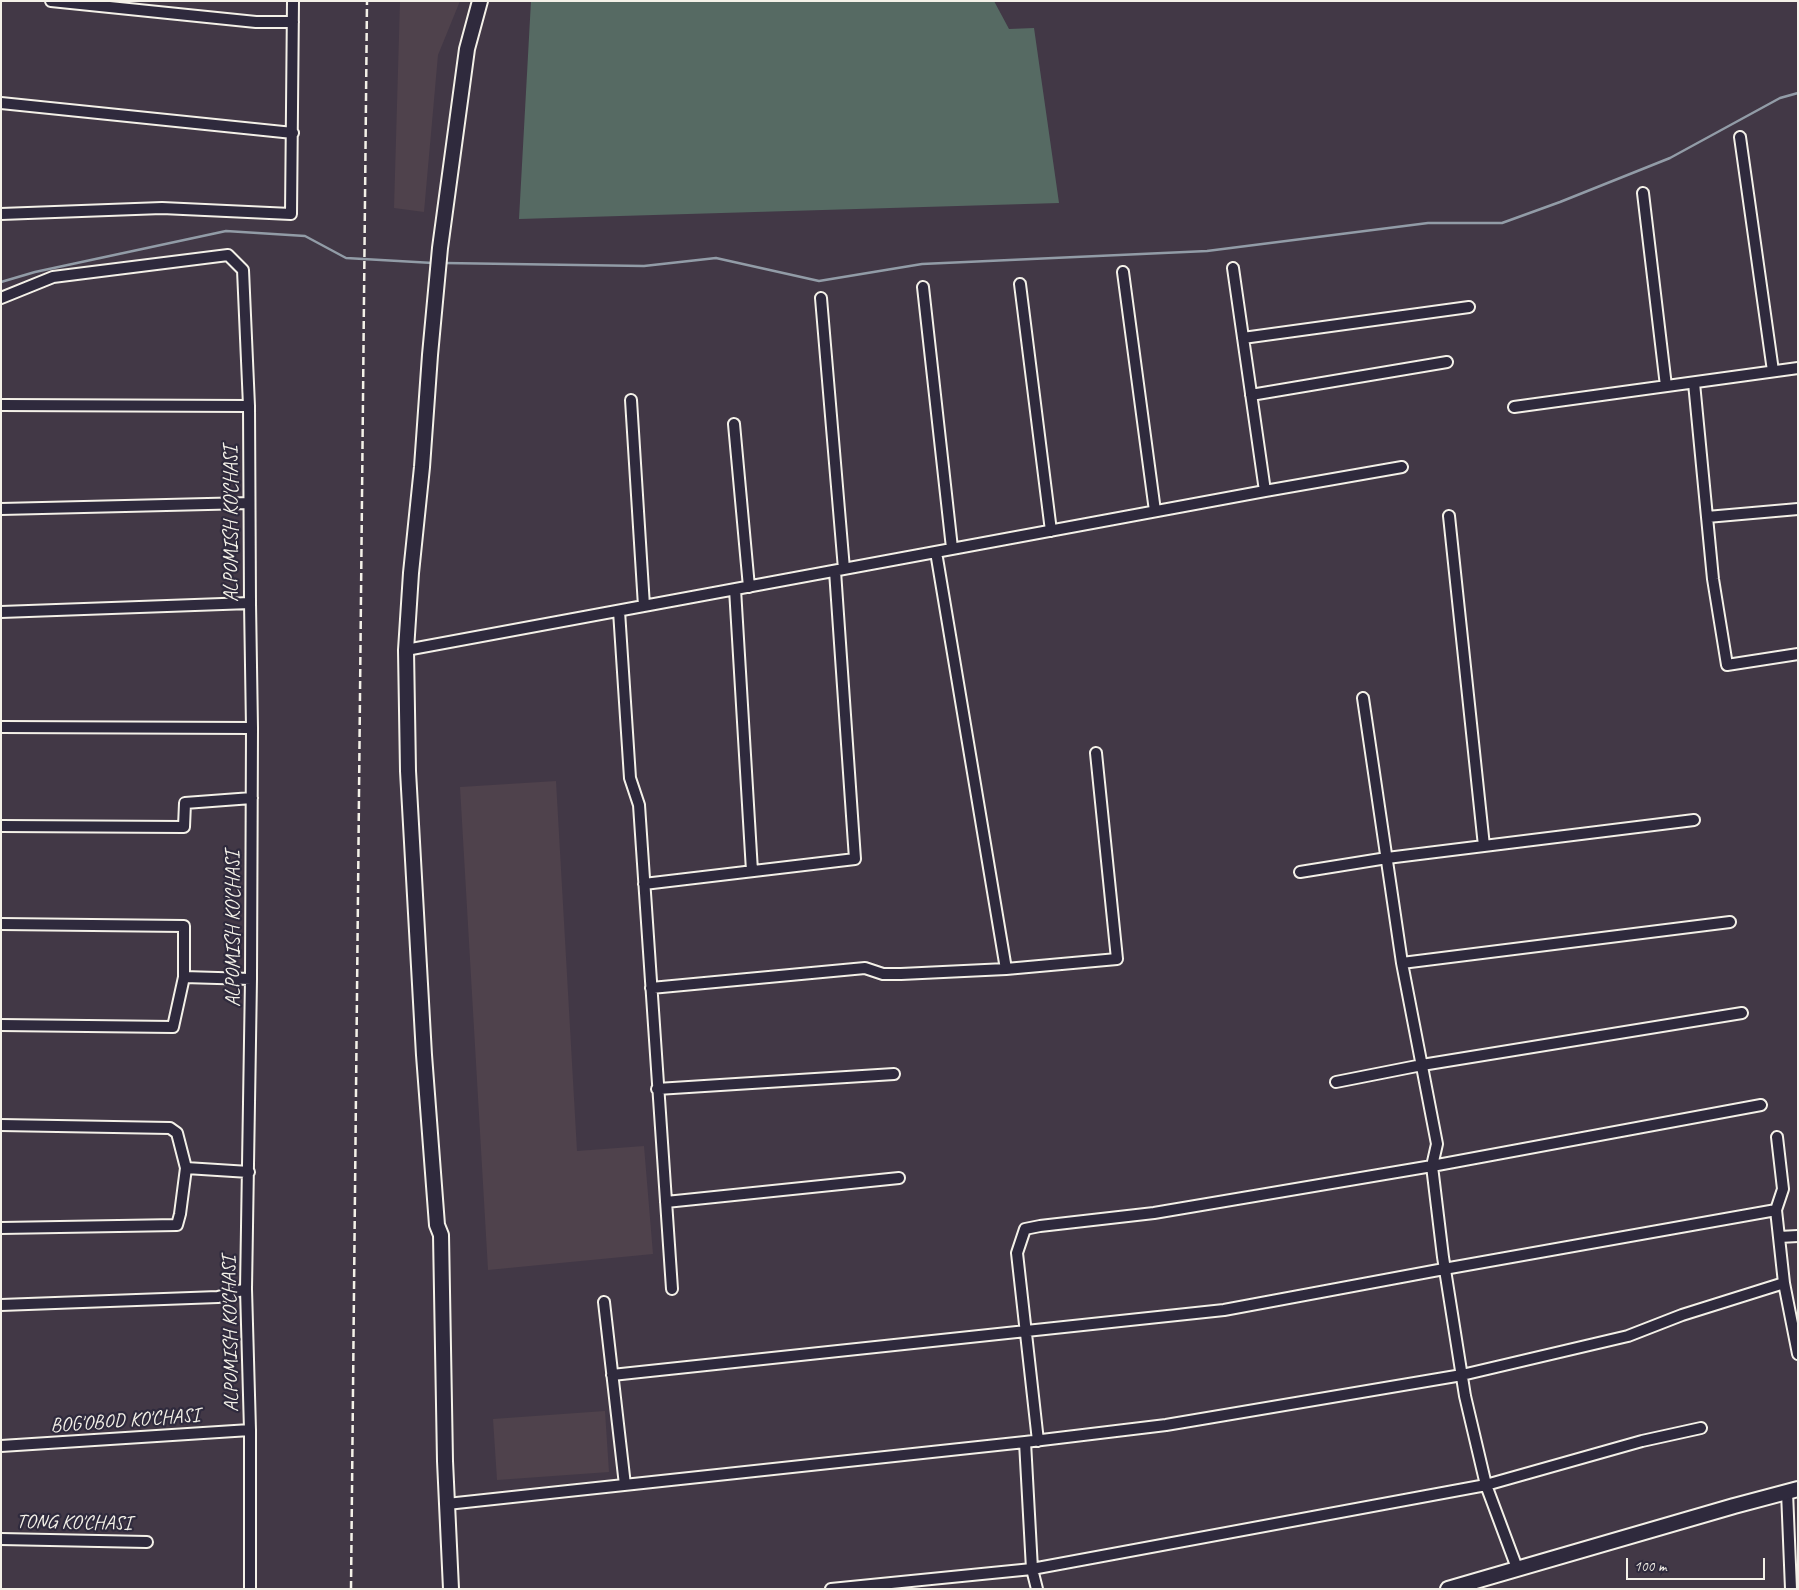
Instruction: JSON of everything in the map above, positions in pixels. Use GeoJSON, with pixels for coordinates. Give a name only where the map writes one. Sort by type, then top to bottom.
{"type":"FeatureCollection","features":[{"type":"Feature","properties":{"kind":"main road"},"geometry":{"type":"LineString","coordinates":[[450,1589],[442,1236],[437,1225],[422,1036],[408,771],[406,650],[411,573],[422,467],[440,248],[467,49],[480,1]]}},
{"type":"Feature","properties":{"kind":"main road"},"geometry":{"type":"LineString","coordinates":[[437,1225],[432,1235],[442,1589]]}},
{"type":"Feature","properties":{"kind":"main road"},"geometry":{"type":"LineString","coordinates":[[1448,1589],[1792,1491]]}},
{"type":"Feature","properties":{"kind":"street"},"geometry":{"type":"LineString","coordinates":[[51,1],[256,22],[293,22]]}},
{"type":"Feature","properties":{"kind":"street"},"geometry":{"type":"LineString","coordinates":[[1,214],[162,208],[291,214],[293,1]]}},
{"type":"Feature","properties":{"kind":"street"},"geometry":{"type":"LineString","coordinates":[[1,102],[293,133]]}},
{"type":"Feature","properties":{"kind":"street"},"geometry":{"type":"LineString","coordinates":[[1740,137],[1773,371]]}},
{"type":"Feature","properties":{"kind":"street"},"geometry":{"type":"LineString","coordinates":[[1643,193],[1666,386]]}},
{"type":"Feature","properties":{"kind":"street","name":"ALPOMISH KO'CHASI"},"geometry":{"type":"LineString","coordinates":[[1,298],[53,277],[228,255],[244,270],[249,406],[252,728],[249,1172],[246,1289],[250,1430],[250,1589]]}},
{"type":"Feature","properties":{"kind":"street"},"geometry":{"type":"LineString","coordinates":[[1233,268],[1265,491]]}},
{"type":"Feature","properties":{"kind":"street"},"geometry":{"type":"LineString","coordinates":[[1123,272],[1155,512]]}},
{"type":"Feature","properties":{"kind":"street"},"geometry":{"type":"LineString","coordinates":[[1020,284],[1051,531]]}},
{"type":"Feature","properties":{"kind":"street"},"geometry":{"type":"LineString","coordinates":[[922,286],[952,548]]}},
{"type":"Feature","properties":{"kind":"street"},"geometry":{"type":"LineString","coordinates":[[644,884],[855,859],[840,570],[820,298]]}},
{"type":"Feature","properties":{"kind":"street"},"geometry":{"type":"LineString","coordinates":[[1243,338],[1469,307]]}},
{"type":"Feature","properties":{"kind":"street"},"geometry":{"type":"LineString","coordinates":[[1251,395],[1447,362]]}},
{"type":"Feature","properties":{"kind":"street"},"geometry":{"type":"LineString","coordinates":[[1514,406],[1798,368]]}},
{"type":"Feature","properties":{"kind":"street"},"geometry":{"type":"LineString","coordinates":[[1694,383],[1713,579],[1727,665],[1798,654]]}},
{"type":"Feature","properties":{"kind":"street"},"geometry":{"type":"LineString","coordinates":[[631,400],[644,606]]}},
{"type":"Feature","properties":{"kind":"street"},"geometry":{"type":"LineString","coordinates":[[1,404],[249,406]]}},
{"type":"Feature","properties":{"kind":"street"},"geometry":{"type":"LineString","coordinates":[[734,424],[749,586]]}},
{"type":"Feature","properties":{"kind":"street"},"geometry":{"type":"LineString","coordinates":[[406,650],[952,548],[1402,467]]}},
{"type":"Feature","properties":{"kind":"street"},"geometry":{"type":"LineString","coordinates":[[1,509],[249,503]]}},
{"type":"Feature","properties":{"kind":"street"},"geometry":{"type":"LineString","coordinates":[[1707,518],[1798,509]]}},
{"type":"Feature","properties":{"kind":"street"},"geometry":{"type":"LineString","coordinates":[[1449,516],[1484,846]]}},
{"type":"Feature","properties":{"kind":"street"},"geometry":{"type":"LineString","coordinates":[[936,552],[1006,969]]}},
{"type":"Feature","properties":{"kind":"street"},"geometry":{"type":"LineString","coordinates":[[736,589],[752,871]]}},
{"type":"Feature","properties":{"kind":"street"},"geometry":{"type":"LineString","coordinates":[[1,612],[250,604]]}},
{"type":"Feature","properties":{"kind":"street"},"geometry":{"type":"LineString","coordinates":[[619,611],[630,778],[639,805],[672,1289]]}},
{"type":"Feature","properties":{"kind":"street"},"geometry":{"type":"LineString","coordinates":[[1364,698],[1402,963],[1437,1144],[1432,1166],[1444,1269],[1465,1396],[1486,1485],[1517,1568]]}},
{"type":"Feature","properties":{"kind":"street"},"geometry":{"type":"LineString","coordinates":[[1,727],[252,728]]}},
{"type":"Feature","properties":{"kind":"street"},"geometry":{"type":"LineString","coordinates":[[651,988],[864,968],[883,974],[1006,969],[1117,959],[1096,753]]}},
{"type":"Feature","properties":{"kind":"street"},"geometry":{"type":"LineString","coordinates":[[1,826],[184,827],[185,803],[252,798]]}},
{"type":"Feature","properties":{"kind":"street"},"geometry":{"type":"LineString","coordinates":[[1300,872],[1387,858],[1694,820]]}},
{"type":"Feature","properties":{"kind":"street"},"geometry":{"type":"LineString","coordinates":[[1402,963],[1730,922]]}},
{"type":"Feature","properties":{"kind":"street"},"geometry":{"type":"LineString","coordinates":[[1,924],[184,926],[184,977],[173,1027],[1,1025]]}},
{"type":"Feature","properties":{"kind":"street"},"geometry":{"type":"LineString","coordinates":[[184,977],[251,980]]}},
{"type":"Feature","properties":{"kind":"street"},"geometry":{"type":"LineString","coordinates":[[1336,1082],[1422,1065],[1742,1013]]}},
{"type":"Feature","properties":{"kind":"street"},"geometry":{"type":"LineString","coordinates":[[658,1089],[894,1074]]}},
{"type":"Feature","properties":{"kind":"street"},"geometry":{"type":"LineString","coordinates":[[1038,1441],[1017,1253],[1025,1229],[1154,1212],[1432,1166],[1761,1105]]}},
{"type":"Feature","properties":{"kind":"street"},"geometry":{"type":"LineString","coordinates":[[1,1125],[170,1128],[177,1133],[186,1168],[180,1214],[176,1225],[1,1228]]}},
{"type":"Feature","properties":{"kind":"street"},"geometry":{"type":"LineString","coordinates":[[1777,1137],[1783,1189],[1776,1210],[1784,1283],[1798,1354]]}},
{"type":"Feature","properties":{"kind":"street"},"geometry":{"type":"LineString","coordinates":[[186,1168],[249,1172]]}},
{"type":"Feature","properties":{"kind":"street"},"geometry":{"type":"LineString","coordinates":[[666,1202],[900,1178]]}},
{"type":"Feature","properties":{"kind":"street"},"geometry":{"type":"LineString","coordinates":[[612,1375],[1224,1310],[1776,1210]]}},
{"type":"Feature","properties":{"kind":"street"},"geometry":{"type":"LineString","coordinates":[[1779,1238],[1798,1236]]}},
{"type":"Feature","properties":{"kind":"street"},"geometry":{"type":"LineString","coordinates":[[447,1504],[1038,1441],[1166,1425],[1462,1375],[1628,1336],[1682,1315],[1784,1283]]}},
{"type":"Feature","properties":{"kind":"street"},"geometry":{"type":"LineString","coordinates":[[1,1305],[218,1297],[246,1289]]}},
{"type":"Feature","properties":{"kind":"street"},"geometry":{"type":"LineString","coordinates":[[604,1302],[625,1485]]}},
{"type":"Feature","properties":{"kind":"street"},"geometry":{"type":"LineString","coordinates":[[831,1589],[1032,1568],[1486,1485],[1642,1441],[1701,1428]]}},
{"type":"Feature","properties":{"kind":"street","name":"BOG'OBOD KO'CHASI"},"geometry":{"type":"LineString","coordinates":[[1,1446],[250,1430]]}},
{"type":"Feature","properties":{"kind":"street"},"geometry":{"type":"LineString","coordinates":[[1025,1442],[1032,1568],[1037,1589]]}},
{"type":"Feature","properties":{"kind":"street"},"geometry":{"type":"LineString","coordinates":[[1791,1589],[1792,1491]]}},
{"type":"Feature","properties":{"kind":"street","name":"TONG KO'CHASI"},"geometry":{"type":"LineString","coordinates":[[1,1539],[147,1542]]}},
{"type":"Feature","properties":{"kind":"shaded area"},"geometry":{"type":"Polygon","coordinates":[[[400,1],[460,1],[438,55],[424,212],[394,208],[400,1]]]}},
{"type":"Feature","properties":{"kind":"shaded area"},"geometry":{"type":"Polygon","coordinates":[[[556,781],[577,1151],[644,1146],[653,1254],[488,1270],[460,787],[556,781]]]}},
{"type":"Feature","properties":{"kind":"shaded area"},"geometry":{"type":"Polygon","coordinates":[[[605,1411],[609,1472],[497,1480],[493,1419],[605,1411]]]}},
{"type":"Feature","properties":{"kind":"green space"},"geometry":{"type":"Polygon","coordinates":[[[531,1],[994,1],[1009,29],[1034,28],[1059,203],[519,219],[531,1]]]}},
{"type":"Feature","properties":{"kind":"waterway"},"geometry":{"type":"LineString","coordinates":[[444,263],[644,266],[716,258],[819,281],[922,264],[1207,251],[1428,223],[1502,223],[1670,158],[1780,98],[1798,93]]}},
{"type":"Feature","properties":{"kind":"waterway"},"geometry":{"type":"LineString","coordinates":[[1,282],[35,272],[226,231],[305,236],[346,258],[433,263]]}},
{"type":"Feature","properties":{"kind":"railway"},"geometry":{"type":"LineString","coordinates":[[351,1589],[367,1]]}}]}
